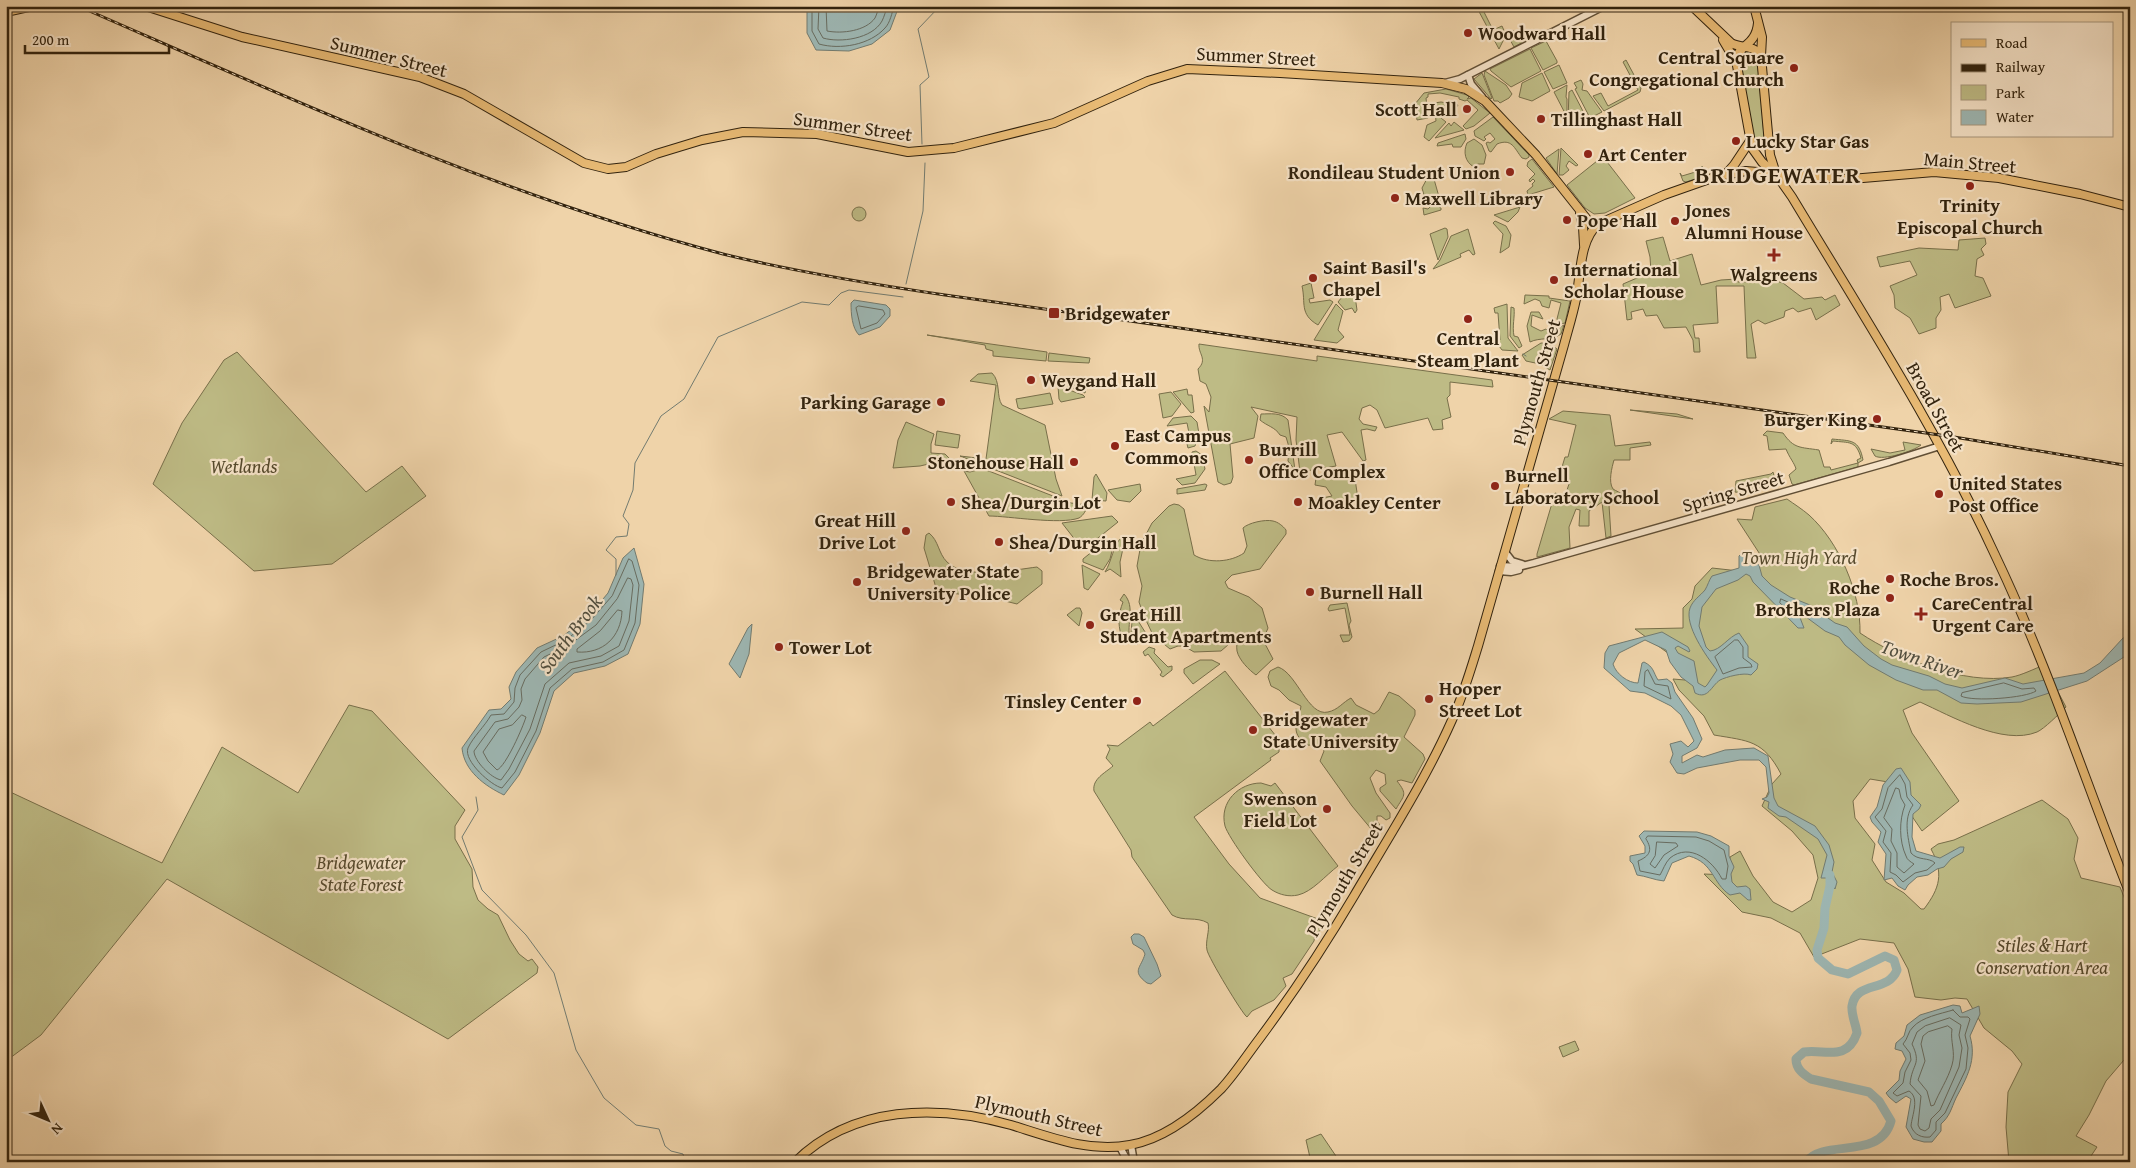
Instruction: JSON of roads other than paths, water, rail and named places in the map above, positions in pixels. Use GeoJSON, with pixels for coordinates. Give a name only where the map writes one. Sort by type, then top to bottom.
{"type":"FeatureCollection","features":[{"type":"Feature","properties":{"kind":"main road"},"geometry":{"type":"LineString","coordinates":[[6,12],[33,6]]}},
{"type":"Feature","properties":{"kind":"main road","name":"Summer Street"},"geometry":{"type":"LineString","coordinates":[[145,6],[242,37],[444,85],[476,100],[584,163],[608,169],[626,167],[656,154],[702,140],[743,132],[817,134],[908,152],[954,148],[1009,136],[1064,120],[1148,81],[1187,69],[1442,83],[1466,89],[1485,101],[1536,155],[1594,228]]}},
{"type":"Feature","properties":{"kind":"main road"},"geometry":{"type":"LineString","coordinates":[[1692,6],[1718,32],[1734,44],[1754,49],[1761,56]]}},
{"type":"Feature","properties":{"kind":"main road"},"geometry":{"type":"LineString","coordinates":[[1754,6],[1763,42],[1761,56],[1767,138],[1776,174]]}},
{"type":"Feature","properties":{"kind":"main road"},"geometry":{"type":"LineString","coordinates":[[1758,23],[1756,36],[1737,56],[1736,64],[1750,141],[1758,158],[1776,174]]}},
{"type":"Feature","properties":{"kind":"main road"},"geometry":{"type":"LineString","coordinates":[[1718,32],[1736,64]]}},
{"type":"Feature","properties":{"kind":"main road"},"geometry":{"type":"LineString","coordinates":[[1750,141],[1755,146],[1760,147],[1765,144],[1767,138]]}},
{"type":"Feature","properties":{"kind":"main road"},"geometry":{"type":"LineString","coordinates":[[1724,175],[1734,165],[1750,141]]}},
{"type":"Feature","properties":{"kind":"main road"},"geometry":{"type":"LineString","coordinates":[[1594,228],[1601,222],[1645,202],[1724,175],[1746,171],[1776,174]]}},
{"type":"Feature","properties":{"kind":"main road","name":"Main Street"},"geometry":{"type":"LineString","coordinates":[[1776,174],[1851,179],[1934,172],[1999,178],[2080,194],[2130,207]]}},
{"type":"Feature","properties":{"kind":"main road","name":"Broad Street"},"geometry":{"type":"LineString","coordinates":[[1776,174],[1864,314],[1940,446],[1996,555],[2047,676],[2130,894]]}},
{"type":"Feature","properties":{"kind":"main road","name":"Summer Street"},"geometry":{"type":"LineString","coordinates":[[1575,206],[1584,227],[1583,253]]}},
{"type":"Feature","properties":{"kind":"main road","name":"Plymouth Street"},"geometry":{"type":"LineString","coordinates":[[795,1162],[822,1139],[844,1128],[875,1118],[922,1113],[954,1113],[976,1116],[1075,1144],[1120,1147],[1153,1139],[1167,1131],[1201,1106],[1221,1088],[1281,1009],[1313,962],[1388,838],[1452,722],[1468,681],[1571,320],[1583,253],[1594,228]]}},
{"type":"Feature","properties":{"kind":"street"},"geometry":{"type":"LineString","coordinates":[[1442,83],[1468,75],[1604,6]]}},
{"type":"Feature","properties":{"kind":"street","name":"Summer Street"},"geometry":{"type":"LineString","coordinates":[[1468,75],[1473,87],[1485,101]]}},
{"type":"Feature","properties":{"kind":"street","name":"Spring Street"},"geometry":{"type":"LineString","coordinates":[[1500,569],[1516,568],[1531,564],[1940,446]]}},
{"type":"Feature","properties":{"kind":"street"},"geometry":{"type":"LineString","coordinates":[[1505,552],[1515,563],[1531,564]]}},
{"type":"Feature","properties":{"kind":"street"},"geometry":{"type":"LineString","coordinates":[[1131,1145],[1134,1162]]}},
{"type":"Feature","properties":{"kind":"street"},"geometry":{"type":"LineString","coordinates":[[1120,1147],[1128,1162]]}},
{"type":"Feature","properties":{"kind":"water"},"geometry":{"type":"Polygon","coordinates":[[[807,6],[899,6],[890,30],[872,44],[849,51],[816,50],[807,33],[807,6]]]}},
{"type":"Feature","properties":{"kind":"water"},"geometry":{"type":"Polygon","coordinates":[[[854,300],[886,305],[890,309],[890,316],[880,327],[859,335],[853,325],[851,303],[854,300]]]}},
{"type":"Feature","properties":{"kind":"water"},"geometry":{"type":"Polygon","coordinates":[[[634,548],[644,584],[640,624],[628,654],[605,666],[574,673],[554,691],[540,733],[519,775],[504,795],[483,782],[471,771],[462,748],[489,710],[501,709],[511,699],[509,687],[516,672],[537,648],[563,636],[588,617],[608,593],[623,558],[634,548]]]}},
{"type":"Feature","properties":{"kind":"water"},"geometry":{"type":"Polygon","coordinates":[[[1741,554],[1759,565],[1762,576],[1771,585],[1790,597],[1810,605],[1835,623],[1847,627],[1864,646],[1881,659],[1892,665],[1929,676],[1945,684],[1962,688],[2005,678],[2023,684],[2084,673],[2100,663],[2123,638],[2130,635],[2130,650],[2124,657],[2087,681],[2021,702],[1961,703],[1937,690],[1923,690],[1896,680],[1869,665],[1845,645],[1839,637],[1825,631],[1802,614],[1799,615],[1804,628],[1798,628],[1746,574],[1738,580],[1716,589],[1702,607],[1699,626],[1706,647],[1710,651],[1718,648],[1739,633],[1748,646],[1748,657],[1758,664],[1757,669],[1751,675],[1740,674],[1720,680],[1706,694],[1699,695],[1695,693],[1693,686],[1681,677],[1670,662],[1666,650],[1645,640],[1619,653],[1613,664],[1626,680],[1638,683],[1642,663],[1644,662],[1652,668],[1658,680],[1667,679],[1672,683],[1675,692],[1693,718],[1702,739],[1697,748],[1682,756],[1682,763],[1697,755],[1703,757],[1725,750],[1754,748],[1768,756],[1774,798],[1778,806],[1815,826],[1829,845],[1834,862],[1832,872],[1837,882],[1835,889],[1826,878],[1821,878],[1827,855],[1818,839],[1786,817],[1779,816],[1768,808],[1769,802],[1762,799],[1767,797],[1769,793],[1766,767],[1759,760],[1740,760],[1697,768],[1684,774],[1677,773],[1670,762],[1673,754],[1670,744],[1681,741],[1688,747],[1694,741],[1681,715],[1671,706],[1645,693],[1630,691],[1604,668],[1605,653],[1609,646],[1662,632],[1688,647],[1689,652],[1678,646],[1675,648],[1678,653],[1694,661],[1698,683],[1705,687],[1717,670],[1702,649],[1693,631],[1690,623],[1690,608],[1705,590],[1712,576],[1739,568],[1739,556],[1741,554]]]}},
{"type":"Feature","properties":{"kind":"water"},"geometry":{"type":"Polygon","coordinates":[[[752,624],[749,654],[740,678],[729,664],[752,624]]]}},
{"type":"Feature","properties":{"kind":"water"},"geometry":{"type":"Polygon","coordinates":[[[1901,768],[1910,782],[1911,795],[1921,805],[1913,814],[1912,837],[1916,851],[1940,858],[1960,847],[1964,847],[1963,852],[1951,859],[1944,867],[1928,875],[1917,877],[1905,890],[1898,886],[1892,878],[1884,880],[1886,854],[1878,842],[1881,832],[1870,817],[1877,807],[1883,785],[1896,769],[1901,768]]]}},
{"type":"Feature","properties":{"kind":"water"},"geometry":{"type":"Polygon","coordinates":[[[1644,831],[1697,832],[1711,836],[1729,846],[1729,856],[1734,867],[1731,874],[1732,882],[1737,887],[1746,886],[1750,889],[1751,900],[1748,900],[1740,893],[1730,895],[1703,863],[1689,856],[1672,863],[1664,881],[1637,875],[1630,861],[1630,856],[1645,853],[1645,846],[1639,836],[1644,831]]]}},
{"type":"Feature","properties":{"kind":"water"},"geometry":{"type":"Polygon","coordinates":[[[1134,934],[1144,937],[1157,964],[1161,976],[1151,984],[1147,983],[1139,975],[1138,969],[1145,954],[1143,950],[1133,944],[1131,937],[1134,934]]]}},
{"type":"Feature","properties":{"kind":"water"},"geometry":{"type":"Polygon","coordinates":[[[1953,1005],[1960,1006],[1962,1013],[1979,1006],[1980,1014],[1970,1036],[1972,1061],[1950,1112],[1941,1124],[1941,1131],[1932,1142],[1924,1142],[1913,1139],[1906,1127],[1911,1099],[1906,1096],[1896,1103],[1886,1093],[1899,1080],[1900,1071],[1906,1059],[1902,1051],[1895,1049],[1896,1043],[1904,1036],[1907,1025],[1920,1015],[1953,1005]]]}},
{"type":"Feature","properties":{"kind":"waterway","name":"South Brook"},"geometry":{"type":"LineString","coordinates":[[922,144],[920,85],[929,77],[918,29],[940,6]]}},
{"type":"Feature","properties":{"kind":"waterway","name":"South Brook"},"geometry":{"type":"LineString","coordinates":[[906,284],[923,211],[925,163]]}},
{"type":"Feature","properties":{"kind":"waterway","name":"South Brook"},"geometry":{"type":"LineString","coordinates":[[616,575],[616,559],[606,550],[616,537],[627,536],[629,524],[623,516],[633,490],[635,463],[661,416],[684,399],[718,337],[802,302],[829,305],[841,293],[849,290],[903,297]]}},
{"type":"Feature","properties":{"kind":"waterway","name":"South Brook"},"geometry":{"type":"LineString","coordinates":[[476,797],[478,810],[462,837],[482,890],[526,935],[554,973],[576,1050],[604,1098],[636,1125],[659,1129],[665,1146],[671,1151],[683,1154],[685,1162]]}},
{"type":"Feature","properties":{"kind":"waterway","name":"Town River"},"geometry":{"type":"LineString","coordinates":[[1806,1162],[1814,1155],[1825,1151],[1864,1145],[1876,1141],[1885,1133],[1891,1121],[1879,1101],[1869,1092],[1811,1079],[1800,1071],[1796,1063],[1796,1059],[1804,1052],[1835,1052],[1847,1048],[1853,1042],[1857,1033],[1852,1009],[1855,998],[1866,989],[1887,982],[1897,970],[1894,960],[1885,956],[1848,974],[1832,970],[1818,958],[1817,950],[1824,928],[1830,875]]}},
{"type":"Feature","properties":{"kind":"railway"},"geometry":{"type":"LineString","coordinates":[[78,6],[316,109],[476,174],[640,230],[723,254],[834,277],[945,295],[1954,437],[2130,466]]}},
{"type":"Feature","properties":{"kind":"place","name":"Woodward Hall"},"geometry":{"type":"Point","coordinates":[1468,33]}},
{"type":"Feature","properties":{"kind":"place","name":"Central Square Congregational Church"},"geometry":{"type":"Point","coordinates":[1794,68]}},
{"type":"Feature","properties":{"kind":"place","name":"Scott Hall"},"geometry":{"type":"Point","coordinates":[1467,109]}},
{"type":"Feature","properties":{"kind":"place","name":"Tillinghast Hall"},"geometry":{"type":"Point","coordinates":[1541,119]}},
{"type":"Feature","properties":{"kind":"place","name":"Lucky Star Gas"},"geometry":{"type":"Point","coordinates":[1736,141]}},
{"type":"Feature","properties":{"kind":"place","name":"Art Center"},"geometry":{"type":"Point","coordinates":[1588,154]}},
{"type":"Feature","properties":{"kind":"place","name":"Rondileau Student Union"},"geometry":{"type":"Point","coordinates":[1510,172]}},
{"type":"Feature","properties":{"kind":"place","name":"Trinity Episcopal Church"},"geometry":{"type":"Point","coordinates":[1970,186]}},
{"type":"Feature","properties":{"kind":"place","name":"Maxwell Library"},"geometry":{"type":"Point","coordinates":[1395,198]}},
{"type":"Feature","properties":{"kind":"place","name":"Pope Hall"},"geometry":{"type":"Point","coordinates":[1567,220]}},
{"type":"Feature","properties":{"kind":"place","name":"Jones Alumni House"},"geometry":{"type":"Point","coordinates":[1675,221]}},
{"type":"Feature","properties":{"kind":"place","name":"Walgreens"},"geometry":{"type":"Point","coordinates":[1774,255]}},
{"type":"Feature","properties":{"kind":"place","name":"Saint Basil's Chapel"},"geometry":{"type":"Point","coordinates":[1313,278]}},
{"type":"Feature","properties":{"kind":"place","name":"International Scholar House"},"geometry":{"type":"Point","coordinates":[1554,280]}},
{"type":"Feature","properties":{"kind":"place","name":"Bridgewater"},"geometry":{"type":"Point","coordinates":[1054,313]}},
{"type":"Feature","properties":{"kind":"place","name":"Central Steam Plant"},"geometry":{"type":"Point","coordinates":[1468,319]}},
{"type":"Feature","properties":{"kind":"place","name":"Weygand Hall"},"geometry":{"type":"Point","coordinates":[1031,380]}},
{"type":"Feature","properties":{"kind":"place","name":"Parking Garage"},"geometry":{"type":"Point","coordinates":[941,402]}},
{"type":"Feature","properties":{"kind":"place","name":"Burger King"},"geometry":{"type":"Point","coordinates":[1877,419]}},
{"type":"Feature","properties":{"kind":"place","name":"East Campus Commons"},"geometry":{"type":"Point","coordinates":[1115,446]}},
{"type":"Feature","properties":{"kind":"place","name":"Burrill Office Complex"},"geometry":{"type":"Point","coordinates":[1249,460]}},
{"type":"Feature","properties":{"kind":"place","name":"Stonehouse Hall"},"geometry":{"type":"Point","coordinates":[1074,462]}},
{"type":"Feature","properties":{"kind":"place","name":"Burnell Laboratory School"},"geometry":{"type":"Point","coordinates":[1495,486]}},
{"type":"Feature","properties":{"kind":"place","name":"United States Post Office"},"geometry":{"type":"Point","coordinates":[1939,494]}},
{"type":"Feature","properties":{"kind":"place","name":"Shea/Durgin Lot"},"geometry":{"type":"Point","coordinates":[951,502]}},
{"type":"Feature","properties":{"kind":"place","name":"Moakley Center"},"geometry":{"type":"Point","coordinates":[1298,502]}},
{"type":"Feature","properties":{"kind":"place","name":"Great Hill Drive Lot"},"geometry":{"type":"Point","coordinates":[906,531]}},
{"type":"Feature","properties":{"kind":"place","name":"Shea/Durgin Hall"},"geometry":{"type":"Point","coordinates":[999,542]}},
{"type":"Feature","properties":{"kind":"place","name":"Roche Bros."},"geometry":{"type":"Point","coordinates":[1890,579]}},
{"type":"Feature","properties":{"kind":"place","name":"Bridgewater State University Police"},"geometry":{"type":"Point","coordinates":[857,582]}},
{"type":"Feature","properties":{"kind":"place","name":"Burnell Hall"},"geometry":{"type":"Point","coordinates":[1310,592]}},
{"type":"Feature","properties":{"kind":"place","name":"Roche Brothers Plaza"},"geometry":{"type":"Point","coordinates":[1890,598]}},
{"type":"Feature","properties":{"kind":"place","name":"CareCentral Urgent Care"},"geometry":{"type":"Point","coordinates":[1921,614]}},
{"type":"Feature","properties":{"kind":"place","name":"Great Hill Student Apartments"},"geometry":{"type":"Point","coordinates":[1090,625]}},
{"type":"Feature","properties":{"kind":"place","name":"Tower Lot"},"geometry":{"type":"Point","coordinates":[779,647]}},
{"type":"Feature","properties":{"kind":"place","name":"Hooper Street Lot"},"geometry":{"type":"Point","coordinates":[1429,699]}},
{"type":"Feature","properties":{"kind":"place","name":"Tinsley Center"},"geometry":{"type":"Point","coordinates":[1137,701]}},
{"type":"Feature","properties":{"kind":"place","name":"Bridgewater State University"},"geometry":{"type":"Point","coordinates":[1253,730]}},
{"type":"Feature","properties":{"kind":"place","name":"Swenson Field Lot"},"geometry":{"type":"Point","coordinates":[1327,809]}},
{"type":"Feature","properties":{"kind":"district","name":"BRIDGEWATER"},"geometry":{"type":"Point","coordinates":[1778,175]}},
{"type":"Feature","properties":{"kind":"park label","name":"Wetlands"},"geometry":{"type":"Point","coordinates":[244,466]}},
{"type":"Feature","properties":{"kind":"park label","name":"Town High Yard"},"geometry":{"type":"Point","coordinates":[1799,557]}},
{"type":"Feature","properties":{"kind":"park label","name":"Bridgewater State Forest"},"geometry":{"type":"Point","coordinates":[361,873]}},
{"type":"Feature","properties":{"kind":"park label","name":"Stiles & Hart Conservation Area"},"geometry":{"type":"Point","coordinates":[2042,956]}}]}
